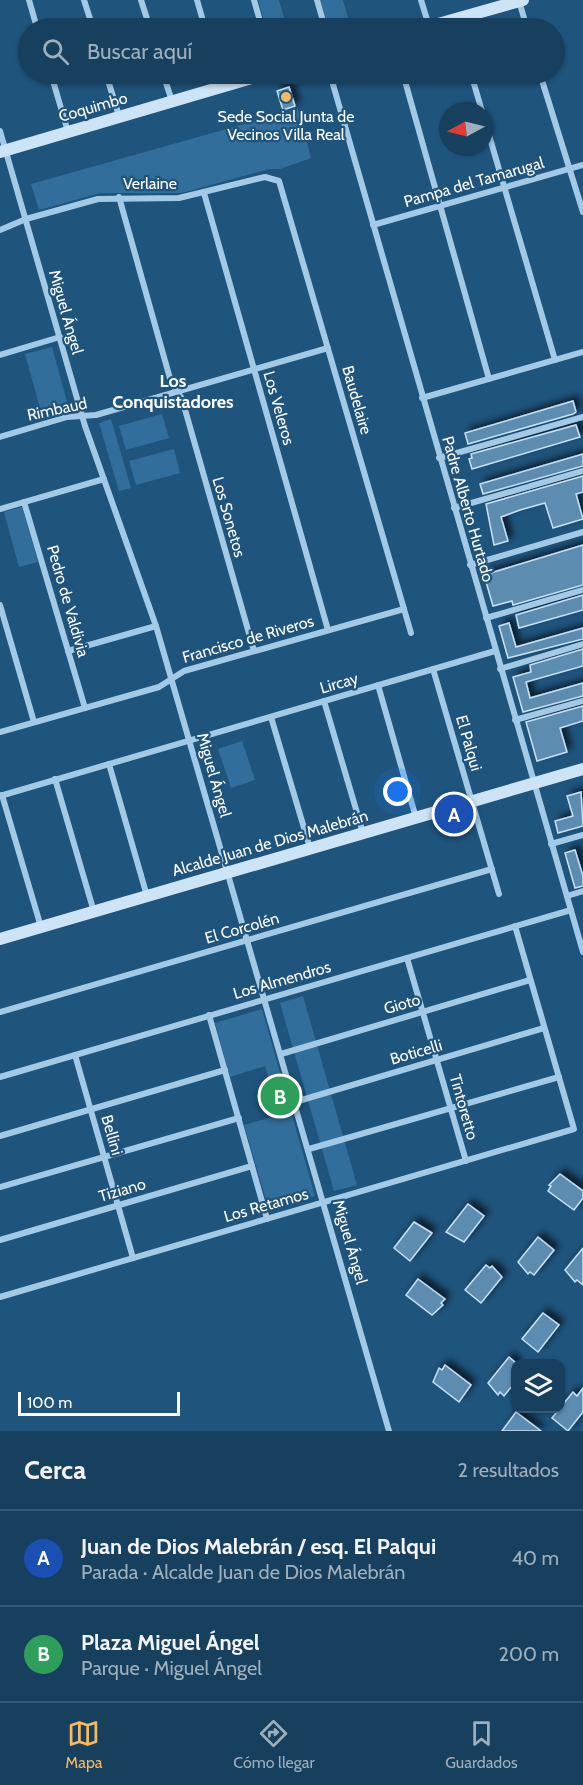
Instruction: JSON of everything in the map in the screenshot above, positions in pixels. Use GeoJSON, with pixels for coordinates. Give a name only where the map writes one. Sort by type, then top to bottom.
{"type":"FeatureCollection","features":[{"type":"Feature","properties":{"kind":"street"},"geometry":{"type":"LineString","coordinates":[[29,0],[34,18]]}},
{"type":"Feature","properties":{"kind":"street"},"geometry":{"type":"LineString","coordinates":[[84,0],[90,18]]}},
{"type":"Feature","properties":{"kind":"street"},"geometry":{"type":"LineString","coordinates":[[141,0],[147,18]]}},
{"type":"Feature","properties":{"kind":"street"},"geometry":{"type":"LineString","coordinates":[[197,0],[202,18]]}},
{"type":"Feature","properties":{"kind":"street"},"geometry":{"type":"LineString","coordinates":[[254,0],[259,18]]}},
{"type":"Feature","properties":{"kind":"street"},"geometry":{"type":"LineString","coordinates":[[317,0],[322,18]]}},
{"type":"Feature","properties":{"kind":"street"},"geometry":{"type":"LineString","coordinates":[[421,0],[424,18]]}},
{"type":"Feature","properties":{"kind":"street"},"geometry":{"type":"LineString","coordinates":[[474,18],[521,1],[525,18]]}},
{"type":"Feature","properties":{"kind":"street"},"geometry":{"type":"LineString","coordinates":[[54,84],[68,132]]}},
{"type":"Feature","properties":{"kind":"street"},"geometry":{"type":"LineString","coordinates":[[109,84],[119,116]]}},
{"type":"Feature","properties":{"kind":"street"},"geometry":{"type":"LineString","coordinates":[[166,84],[172,101]]}},
{"type":"Feature","properties":{"kind":"street","name":"Coquimbo"},"geometry":{"type":"LineString","coordinates":[[3,151],[172,101],[212,84]]}},
{"type":"Feature","properties":{"kind":"street","name":"Padre Alberto Hurtado"},"geometry":{"type":"LineString","coordinates":[[333,84],[582,948]]}},
{"type":"Feature","properties":{"kind":"street"},"geometry":{"type":"LineString","coordinates":[[406,84],[489,379]]}},
{"type":"Feature","properties":{"kind":"street"},"geometry":{"type":"LineString","coordinates":[[474,84],[479,102]]}},
{"type":"Feature","properties":{"kind":"street"},"geometry":{"type":"LineString","coordinates":[[543,84],[583,212]]}},
{"type":"Feature","properties":{"kind":"street","name":"Miguel Ángel"},"geometry":{"type":"LineString","coordinates":[[0,131],[3,151],[26,219],[82,416],[156,626],[325,1202],[389,1431]]}},
{"type":"Feature","properties":{"kind":"street"},"geometry":{"type":"LineString","coordinates":[[493,146],[555,360]]}},
{"type":"Feature","properties":{"kind":"street","name":"Pampa del Tamarugal"},"geometry":{"type":"LineString","coordinates":[[373,225],[583,165]]}},
{"type":"Feature","properties":{"kind":"street","name":"Verlaine"},"geometry":{"type":"LineString","coordinates":[[0,230],[26,219],[98,198],[179,198],[204,194],[265,177],[274,178]]}},
{"type":"Feature","properties":{"kind":"street","name":"Baudelaire"},"geometry":{"type":"LineString","coordinates":[[274,178],[282,186],[411,633]]}},
{"type":"Feature","properties":{"kind":"street","name":"Los Veleros"},"geometry":{"type":"LineString","coordinates":[[204,194],[328,630]]}},
{"type":"Feature","properties":{"kind":"street","name":"Los Sonetos"},"geometry":{"type":"LineString","coordinates":[[119,197],[171,382],[182,399],[254,651]]}},
{"type":"Feature","properties":{"kind":"street"},"geometry":{"type":"LineString","coordinates":[[0,355],[60,337]]}},
{"type":"Feature","properties":{"kind":"street","name":"Rimbaud"},"geometry":{"type":"LineString","coordinates":[[0,437],[68,417],[82,416],[177,392],[328,348]]}},
{"type":"Feature","properties":{"kind":"street"},"geometry":{"type":"LineString","coordinates":[[422,398],[583,352]]}},
{"type":"Feature","properties":{"kind":"street"},"geometry":{"type":"LineString","coordinates":[[440,458],[583,417]]}},
{"type":"Feature","properties":{"kind":"street"},"geometry":{"type":"LineString","coordinates":[[454,508],[583,471]]}},
{"type":"Feature","properties":{"kind":"street"},"geometry":{"type":"LineString","coordinates":[[0,509],[104,479]]}},
{"type":"Feature","properties":{"kind":"street","name":"Pedro de Valdivia"},"geometry":{"type":"LineString","coordinates":[[24,502],[85,708]]}},
{"type":"Feature","properties":{"kind":"street"},"geometry":{"type":"LineString","coordinates":[[470,565],[583,532]]}},
{"type":"Feature","properties":{"kind":"street"},"geometry":{"type":"LineString","coordinates":[[486,618],[583,590]]}},
{"type":"Feature","properties":{"kind":"street"},"geometry":{"type":"LineString","coordinates":[[0,605],[34,722]]}},
{"type":"Feature","properties":{"kind":"street","name":"Francisco de Riveros"},"geometry":{"type":"LineString","coordinates":[[0,732],[159,687],[184,671],[404,609]]}},
{"type":"Feature","properties":{"kind":"street"},"geometry":{"type":"LineString","coordinates":[[68,651],[156,626]]}},
{"type":"Feature","properties":{"kind":"street"},"geometry":{"type":"LineString","coordinates":[[500,669],[583,644]]}},
{"type":"Feature","properties":{"kind":"street","name":"Lircay"},"geometry":{"type":"LineString","coordinates":[[1,795],[495,651]]}},
{"type":"Feature","properties":{"kind":"street","name":"El Palqui"},"geometry":{"type":"LineString","coordinates":[[433,669],[499,894]]}},
{"type":"Feature","properties":{"kind":"street"},"geometry":{"type":"LineString","coordinates":[[378,686],[416,818]]}},
{"type":"Feature","properties":{"kind":"street"},"geometry":{"type":"LineString","coordinates":[[324,701],[364,833]]}},
{"type":"Feature","properties":{"kind":"street"},"geometry":{"type":"LineString","coordinates":[[515,720],[583,701]]}},
{"type":"Feature","properties":{"kind":"street"},"geometry":{"type":"LineString","coordinates":[[271,717],[310,849]]}},
{"type":"Feature","properties":{"kind":"street"},"geometry":{"type":"LineString","coordinates":[[109,764],[147,896]]}},
{"type":"Feature","properties":{"kind":"street","name":"Alcalde Juan de Dios Malebrán"},"geometry":{"type":"LineString","coordinates":[[0,939],[583,769]]}},
{"type":"Feature","properties":{"kind":"street"},"geometry":{"type":"LineString","coordinates":[[56,779],[94,912]]}},
{"type":"Feature","properties":{"kind":"street"},"geometry":{"type":"LineString","coordinates":[[1,795],[41,927]]}},
{"type":"Feature","properties":{"kind":"street"},"geometry":{"type":"LineString","coordinates":[[551,844],[583,835]]}},
{"type":"Feature","properties":{"kind":"street","name":"El Corcolén"},"geometry":{"type":"LineString","coordinates":[[0,1012],[492,869]]}},
{"type":"Feature","properties":{"kind":"street"},"geometry":{"type":"LineString","coordinates":[[567,896],[583,891]]}},
{"type":"Feature","properties":{"kind":"street","name":"Los Almendros"},"geometry":{"type":"LineString","coordinates":[[0,1077],[571,910]]}},
{"type":"Feature","properties":{"kind":"street"},"geometry":{"type":"LineString","coordinates":[[309,1149],[559,1077],[515,926]]}},
{"type":"Feature","properties":{"kind":"street","name":"Tintoretto"},"geometry":{"type":"LineString","coordinates":[[407,958],[466,1161]]}},
{"type":"Feature","properties":{"kind":"street","name":"Gioto"},"geometry":{"type":"LineString","coordinates":[[281,1053],[530,980]]}},
{"type":"Feature","properties":{"kind":"street"},"geometry":{"type":"LineString","coordinates":[[209,1015],[267,1219]]}},
{"type":"Feature","properties":{"kind":"street","name":"Boticelli"},"geometry":{"type":"LineString","coordinates":[[295,1102],[544,1028]]}},
{"type":"Feature","properties":{"kind":"street","name":"Bellini"},"geometry":{"type":"LineString","coordinates":[[75,1055],[133,1258]]}},
{"type":"Feature","properties":{"kind":"street"},"geometry":{"type":"LineString","coordinates":[[0,1136],[225,1070]]}},
{"type":"Feature","properties":{"kind":"street","name":"Los Retamos"},"geometry":{"type":"LineString","coordinates":[[0,1298],[574,1129],[559,1077]]}},
{"type":"Feature","properties":{"kind":"street"},"geometry":{"type":"LineString","coordinates":[[0,1188],[238,1118]]}},
{"type":"Feature","properties":{"kind":"street","name":"Tiziano"},"geometry":{"type":"LineString","coordinates":[[0,1239],[252,1166]]}},
{"type":"Feature","properties":{"kind":"shaded area"},"geometry":{"type":"Polygon","coordinates":[[[258,0],[279,0],[284,18],[263,18],[258,0]]]}},
{"type":"Feature","properties":{"kind":"shaded area"},"geometry":{"type":"Polygon","coordinates":[[[320,0],[343,0],[348,18],[326,18],[320,0]]]}},
{"type":"Feature","properties":{"kind":"shaded area"},"geometry":{"type":"Polygon","coordinates":[[[298,109],[311,158],[280,169],[269,169],[182,193],[100,193],[39,210],[31,184],[298,109]]]}},
{"type":"Feature","properties":{"kind":"shaded area"},"geometry":{"type":"Polygon","coordinates":[[[52,347],[67,402],[61,406],[68,405],[70,412],[43,419],[25,354],[52,347]]]}},
{"type":"Feature","properties":{"kind":"shaded area"},"geometry":{"type":"Polygon","coordinates":[[[162,414],[169,438],[126,450],[119,426],[162,414]]]}},
{"type":"Feature","properties":{"kind":"shaded area"},"geometry":{"type":"Polygon","coordinates":[[[111,419],[131,488],[119,491],[99,423],[111,419]]]}},
{"type":"Feature","properties":{"kind":"shaded area"},"geometry":{"type":"Polygon","coordinates":[[[174,449],[180,473],[136,485],[129,461],[174,449]]]}},
{"type":"Feature","properties":{"kind":"shaded area"},"geometry":{"type":"Polygon","coordinates":[[[22,507],[38,562],[19,567],[4,512],[22,507]]]}},
{"type":"Feature","properties":{"kind":"shaded area"},"geometry":{"type":"Polygon","coordinates":[[[242,741],[255,780],[231,788],[218,749],[242,741]]]}},
{"type":"Feature","properties":{"kind":"shaded area"},"geometry":{"type":"Polygon","coordinates":[[[303,996],[357,1185],[334,1191],[280,1003],[303,996]]]}},
{"type":"Feature","properties":{"kind":"shaded area"},"geometry":{"type":"Polygon","coordinates":[[[262,1009],[315,1196],[269,1210],[244,1125],[279,1115],[265,1066],[230,1077],[215,1023],[262,1009]]]}},
{"type":"Feature","properties":{"kind":"building","name":"Sede Social Junta de Vecinos Villa Real"},"geometry":{"type":"Polygon","coordinates":[[[289,87],[295,106],[283,110],[277,91],[289,87]]]}},
{"type":"Feature","properties":{"kind":"building"},"geometry":{"type":"Polygon","coordinates":[[[573,401],[576,412],[573,414],[468,444],[465,433],[573,401]]]}},
{"type":"Feature","properties":{"kind":"building"},"geometry":{"type":"Polygon","coordinates":[[[576,425],[580,437],[472,469],[469,459],[472,458],[471,454],[576,425]]]}},
{"type":"Feature","properties":{"kind":"building"},"geometry":{"type":"Polygon","coordinates":[[[583,454],[583,466],[483,494],[480,484],[583,454]]]}},
{"type":"Feature","properties":{"kind":"building"},"geometry":{"type":"Polygon","coordinates":[[[583,476],[583,492],[576,494],[583,519],[553,528],[545,503],[520,510],[501,517],[508,541],[494,545],[486,504],[583,476]]]}},
{"type":"Feature","properties":{"kind":"building"},"geometry":{"type":"Polygon","coordinates":[[[583,545],[583,585],[513,605],[512,601],[493,606],[484,575],[583,545]]]}},
{"type":"Feature","properties":{"kind":"building"},"geometry":{"type":"Polygon","coordinates":[[[583,595],[583,610],[519,628],[516,615],[583,595]]]}},
{"type":"Feature","properties":{"kind":"building"},"geometry":{"type":"Polygon","coordinates":[[[509,623],[516,647],[583,628],[583,639],[508,658],[499,626],[509,623]]]}},
{"type":"Feature","properties":{"kind":"building"},"geometry":{"type":"Polygon","coordinates":[[[583,649],[583,666],[526,682],[530,698],[583,683],[583,696],[523,712],[513,677],[531,672],[530,665],[583,649]]]}},
{"type":"Feature","properties":{"kind":"building"},"geometry":{"type":"Polygon","coordinates":[[[583,706],[583,721],[560,728],[567,752],[537,761],[526,722],[583,706]]]}},
{"type":"Feature","properties":{"kind":"building"},"geometry":{"type":"Polygon","coordinates":[[[581,792],[583,826],[558,833],[555,821],[573,816],[567,796],[581,792]]]}},
{"type":"Feature","properties":{"kind":"building"},"geometry":{"type":"Polygon","coordinates":[[[575,850],[583,876],[583,886],[575,888],[565,853],[575,850]]]}},
{"type":"Feature","properties":{"kind":"building"},"geometry":{"type":"Polygon","coordinates":[[[560,1174],[583,1191],[583,1198],[574,1210],[548,1191],[551,1186],[549,1185],[560,1174]]]}},
{"type":"Feature","properties":{"kind":"building"},"geometry":{"type":"Polygon","coordinates":[[[468,1204],[484,1216],[464,1242],[446,1232],[468,1204]]]}},
{"type":"Feature","properties":{"kind":"building"},"geometry":{"type":"Polygon","coordinates":[[[414,1222],[432,1233],[410,1261],[394,1248],[414,1222]]]}},
{"type":"Feature","properties":{"kind":"building"},"geometry":{"type":"Polygon","coordinates":[[[538,1237],[554,1250],[534,1275],[530,1272],[528,1274],[518,1262],[538,1237]]]}},
{"type":"Feature","properties":{"kind":"building"},"geometry":{"type":"Polygon","coordinates":[[[583,1248],[583,1285],[577,1280],[575,1282],[565,1270],[583,1248]]]}},
{"type":"Feature","properties":{"kind":"building"},"geometry":{"type":"Polygon","coordinates":[[[486,1265],[490,1268],[492,1266],[502,1277],[481,1303],[465,1290],[486,1265]]]}},
{"type":"Feature","properties":{"kind":"building"},"geometry":{"type":"Polygon","coordinates":[[[418,1279],[445,1299],[441,1303],[443,1305],[432,1315],[406,1295],[418,1279]]]}},
{"type":"Feature","properties":{"kind":"building"},"geometry":{"type":"Polygon","coordinates":[[[543,1313],[559,1325],[538,1352],[522,1339],[543,1313]]]}},
{"type":"Feature","properties":{"kind":"building"},"geometry":{"type":"Polygon","coordinates":[[[509,1357],[511,1359],[511,1387],[504,1396],[500,1392],[498,1395],[488,1383],[509,1357]]]}},
{"type":"Feature","properties":{"kind":"building"},"geometry":{"type":"Polygon","coordinates":[[[445,1365],[471,1385],[459,1402],[433,1382],[439,1368],[442,1370],[445,1365]]]}},
{"type":"Feature","properties":{"kind":"building"},"geometry":{"type":"Polygon","coordinates":[[[583,1388],[583,1412],[568,1431],[552,1418],[556,1413],[565,1413],[565,1402],[573,1392],[577,1396],[583,1388]]]}},
{"type":"Feature","properties":{"kind":"building"},"geometry":{"type":"Polygon","coordinates":[[[517,1413],[541,1431],[502,1431],[517,1413]]]}},
{"type":"Feature","properties":{"kind":"place","name":"Sede Social Junta de Vecinos Villa Real"},"geometry":{"type":"Point","coordinates":[286,97]}},
{"type":"Feature","properties":{"kind":"place","name":"Juan de Dios Malebrán / esq. El Palqui"},"geometry":{"type":"Point","coordinates":[454,814]}},
{"type":"Feature","properties":{"kind":"place","name":"Plaza Miguel Ángel"},"geometry":{"type":"Point","coordinates":[280,1096]}},
{"type":"Feature","properties":{"kind":"district","name":"Los Conquistadores"},"geometry":{"type":"Point","coordinates":[173,391]}}]}
